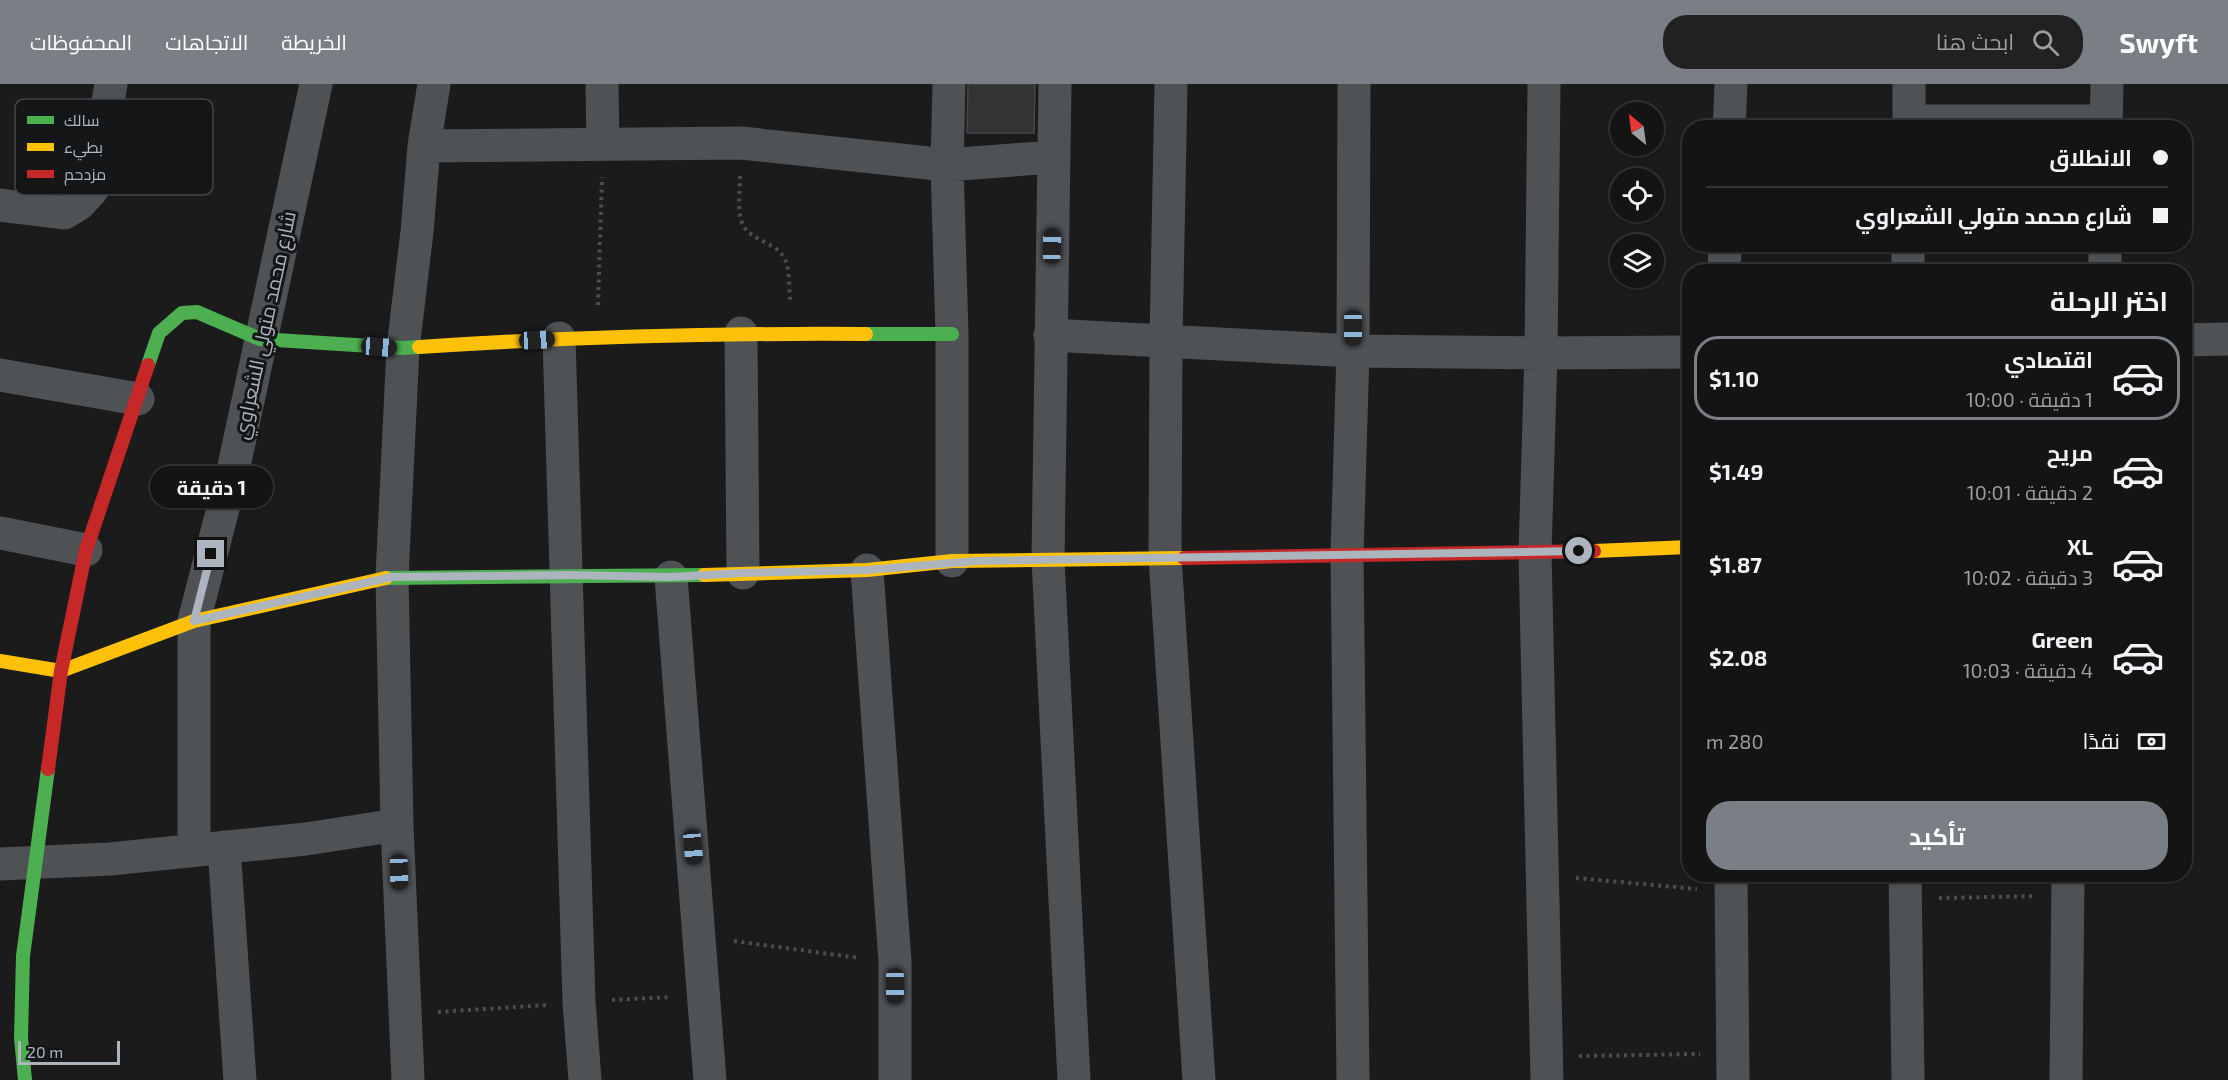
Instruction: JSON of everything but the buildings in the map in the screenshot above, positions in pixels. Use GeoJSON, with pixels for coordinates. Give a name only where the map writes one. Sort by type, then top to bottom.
{"type":"FeatureCollection","features":[{"type":"Feature","properties":{"kind":"street"},"geometry":{"type":"LineString","coordinates":[[108,99],[111,84]]}},
{"type":"Feature","properties":{"kind":"street","name":"شارع محمد متولي الشعراوي"},"geometry":{"type":"LineString","coordinates":[[240,1080],[209,849],[194,621],[234,466],[316,84]]}},
{"type":"Feature","properties":{"kind":"street"},"geometry":{"type":"LineString","coordinates":[[408,1080],[397,825],[392,577],[403,348],[417,232],[424,146],[434,84]]}},
{"type":"Feature","properties":{"kind":"street"},"geometry":{"type":"LineString","coordinates":[[602,84],[603,144]]}},
{"type":"Feature","properties":{"kind":"street"},"geometry":{"type":"LineString","coordinates":[[949,84],[947,165],[952,334],[952,561]]}},
{"type":"Feature","properties":{"kind":"street"},"geometry":{"type":"LineString","coordinates":[[1055,84],[1047,559],[1074,1080]]}},
{"type":"Feature","properties":{"kind":"street"},"geometry":{"type":"LineString","coordinates":[[1171,84],[1165,557],[1198,1080]]}},
{"type":"Feature","properties":{"kind":"street"},"geometry":{"type":"LineString","coordinates":[[1353,1080],[1347,554],[1353,351],[1354,84]]}},
{"type":"Feature","properties":{"kind":"street"},"geometry":{"type":"LineString","coordinates":[[1544,84],[1541,353],[1535,553],[1547,1068]]}},
{"type":"Feature","properties":{"kind":"street"},"geometry":{"type":"LineString","coordinates":[[1729,120],[1731,84]]}},
{"type":"Feature","properties":{"kind":"street"},"geometry":{"type":"LineString","coordinates":[[1909,84],[1909,120]]}},
{"type":"Feature","properties":{"kind":"street"},"geometry":{"type":"LineString","coordinates":[[2106,120],[2107,84]]}},
{"type":"Feature","properties":{"kind":"street"},"geometry":{"type":"LineString","coordinates":[[424,146],[741,143],[947,165],[1053,158]]}},
{"type":"Feature","properties":{"kind":"street"},"geometry":{"type":"LineString","coordinates":[[0,205],[64,213],[79,204],[87,195]]}},
{"type":"Feature","properties":{"kind":"street"},"geometry":{"type":"LineString","coordinates":[[25,1080],[21,1038],[23,956],[61,671],[86,550],[159,333],[182,313],[197,312],[260,339],[403,348],[559,338],[741,333],[952,334]]}},
{"type":"Feature","properties":{"kind":"street"},"geometry":{"type":"LineString","coordinates":[[741,333],[743,573]]}},
{"type":"Feature","properties":{"kind":"street"},"geometry":{"type":"LineString","coordinates":[[1050,335],[1353,351],[1682,352]]}},
{"type":"Feature","properties":{"kind":"street"},"geometry":{"type":"LineString","coordinates":[[559,338],[579,1002],[585,1080]]}},
{"type":"Feature","properties":{"kind":"street"},"geometry":{"type":"LineString","coordinates":[[2192,340],[2228,339]]}},
{"type":"Feature","properties":{"kind":"street"},"geometry":{"type":"LineString","coordinates":[[0,375],[138,399]]}},
{"type":"Feature","properties":{"kind":"street"},"geometry":{"type":"LineString","coordinates":[[0,533],[86,550]]}},
{"type":"Feature","properties":{"kind":"street"},"geometry":{"type":"LineString","coordinates":[[0,661],[61,671],[194,621],[392,577],[566,575],[671,577],[867,570],[952,561],[1535,553],[1682,547]]}},
{"type":"Feature","properties":{"kind":"street"},"geometry":{"type":"LineString","coordinates":[[867,570],[895,962],[895,1080]]}},
{"type":"Feature","properties":{"kind":"street"},"geometry":{"type":"LineString","coordinates":[[671,577],[710,1080]]}},
{"type":"Feature","properties":{"kind":"street"},"geometry":{"type":"LineString","coordinates":[[0,864],[110,859],[306,839],[397,825]]}},
{"type":"Feature","properties":{"kind":"street"},"geometry":{"type":"LineString","coordinates":[[1731,883],[1732,1067]]}},
{"type":"Feature","properties":{"kind":"street"},"geometry":{"type":"LineString","coordinates":[[2066,1080],[2069,885]]}},
{"type":"Feature","properties":{"kind":"street"},"geometry":{"type":"LineString","coordinates":[[1905,886],[1908,1080]]}},
{"type":"Feature","properties":{"kind":"path"},"geometry":{"type":"LineString","coordinates":[[741,143],[742,224],[752,234],[770,243],[786,261],[793,333]]}},
{"type":"Feature","properties":{"kind":"path"},"geometry":{"type":"LineString","coordinates":[[598,337],[603,144]]}},
{"type":"Feature","properties":{"kind":"path"},"geometry":{"type":"LineString","coordinates":[[1544,875],[1682,881]]}},
{"type":"Feature","properties":{"kind":"path"},"geometry":{"type":"LineString","coordinates":[[1708,882],[1731,883]]}},
{"type":"Feature","properties":{"kind":"path"},"geometry":{"type":"LineString","coordinates":[[1905,886],[2069,885]]}},
{"type":"Feature","properties":{"kind":"path"},"geometry":{"type":"LineString","coordinates":[[700,937],[895,962]]}},
{"type":"Feature","properties":{"kind":"path"},"geometry":{"type":"LineString","coordinates":[[404,1014],[704,995]]}},
{"type":"Feature","properties":{"kind":"path"},"geometry":{"type":"LineString","coordinates":[[1547,1068],[1732,1067]]}},
{"type":"Feature","properties":{"kind":"traffic: fast"},"geometry":{"type":"LineString","coordinates":[[148,365],[159,333],[182,313],[197,312],[260,339],[403,348],[419,347]]}},
{"type":"Feature","properties":{"kind":"traffic: fast"},"geometry":{"type":"LineString","coordinates":[[866,334],[952,334]]}},
{"type":"Feature","properties":{"kind":"traffic: fast"},"geometry":{"type":"LineString","coordinates":[[386,578],[704,575]]}},
{"type":"Feature","properties":{"kind":"traffic: fast"},"geometry":{"type":"LineString","coordinates":[[25,1080],[21,1038],[23,956],[48,769]]}},
{"type":"Feature","properties":{"kind":"traffic: slow"},"geometry":{"type":"LineString","coordinates":[[419,347],[642,336],[866,334]]}},
{"type":"Feature","properties":{"kind":"traffic: slow"},"geometry":{"type":"LineString","coordinates":[[1594,551],[1682,547]]}},
{"type":"Feature","properties":{"kind":"traffic: slow"},"geometry":{"type":"LineString","coordinates":[[704,575],[867,570],[952,561],[1184,558]]}},
{"type":"Feature","properties":{"kind":"traffic: slow"},"geometry":{"type":"LineString","coordinates":[[0,661],[61,671],[194,621],[386,578]]}},
{"type":"Feature","properties":{"kind":"traffic: jam"},"geometry":{"type":"LineString","coordinates":[[48,769],[61,671],[86,550],[148,365]]}},
{"type":"Feature","properties":{"kind":"traffic: jam"},"geometry":{"type":"LineString","coordinates":[[1184,558],[1594,551]]}},
{"type":"Feature","properties":{"kind":"route"},"geometry":{"type":"LineString","coordinates":[[211,554],[194,621],[392,577],[566,575],[671,577],[867,570],[952,561],[1579,551]]}}]}
